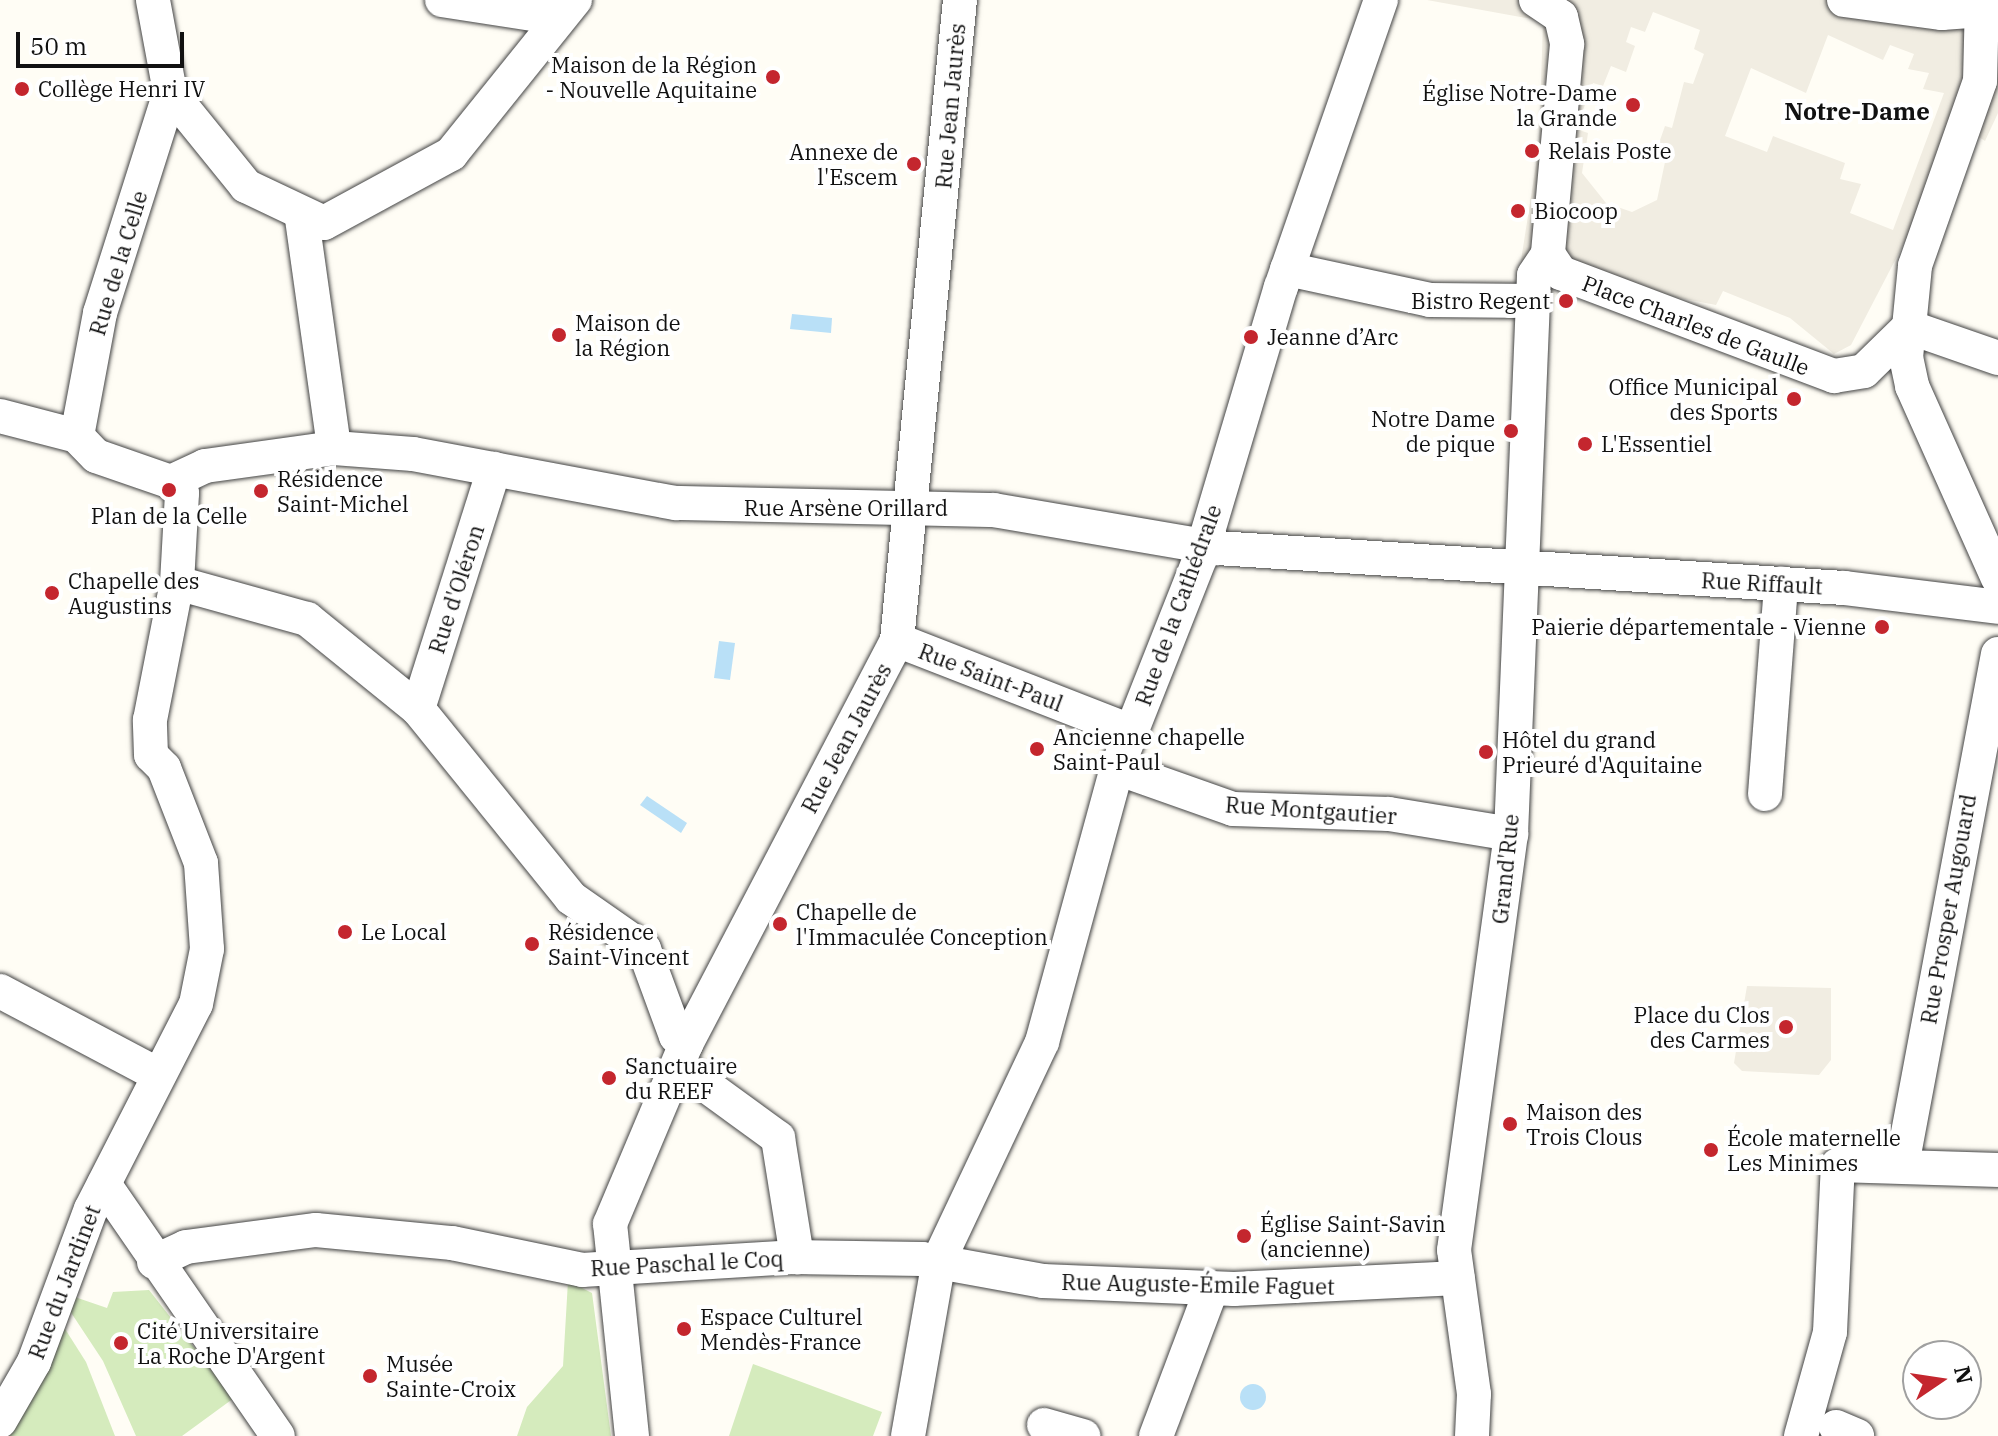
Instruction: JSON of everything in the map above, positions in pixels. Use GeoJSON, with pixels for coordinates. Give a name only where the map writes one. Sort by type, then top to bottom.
{"type":"FeatureCollection","features":[{"type":"Feature","properties":{"kind":"street"},"geometry":{"type":"LineString","coordinates":[[153,0],[170,92],[246,186],[302,219],[339,220],[451,154],[567,9]]}},
{"type":"Feature","properties":{"kind":"street"},"geometry":{"type":"LineString","coordinates":[[442,0],[567,9]]}},
{"type":"Feature","properties":{"kind":"street","name":"Rue Jean Jaurès"},"geometry":{"type":"LineString","coordinates":[[632,1436],[610,1266],[610,1224],[682,1054],[897,640],[913,506],[960,0]]}},
{"type":"Feature","properties":{"kind":"street","name":"Rue de la Cathédrale"},"geometry":{"type":"LineString","coordinates":[[908,1436],[939,1260],[1042,1042],[1117,768],[1205,540],[1287,269],[1381,0]]}},
{"type":"Feature","properties":{"kind":"street"},"geometry":{"type":"LineString","coordinates":[[1844,0],[1942,13],[1982,5],[1989,85],[1915,266],[1909,327],[1912,386],[1998,578]]}},
{"type":"Feature","properties":{"kind":"street"},"geometry":{"type":"LineString","coordinates":[[1548,254],[1549,203],[1567,44],[1559,6]]}},
{"type":"Feature","properties":{"kind":"street","name":"Rue de la Celle"},"geometry":{"type":"LineString","coordinates":[[77,436],[87,371],[170,92]]}},
{"type":"Feature","properties":{"kind":"street"},"geometry":{"type":"LineString","coordinates":[[302,219],[334,448]]}},
{"type":"Feature","properties":{"kind":"street","name":"Place Charles de Gaulle"},"geometry":{"type":"LineString","coordinates":[[1548,254],[1561,273],[1834,376],[1864,371],[1909,327]]}},
{"type":"Feature","properties":{"kind":"street","name":"Grand'Rue"},"geometry":{"type":"LineString","coordinates":[[1472,1436],[1474,1394],[1454,1250],[1511,834],[1526,569],[1534,275],[1548,254]]}},
{"type":"Feature","properties":{"kind":"street"},"geometry":{"type":"LineString","coordinates":[[1287,269],[1430,300],[1533,301]]}},
{"type":"Feature","properties":{"kind":"street"},"geometry":{"type":"LineString","coordinates":[[1909,327],[1998,358]]}},
{"type":"Feature","properties":{"kind":"street"},"geometry":{"type":"LineString","coordinates":[[0,416],[77,436],[125,470],[177,492]]}},
{"type":"Feature","properties":{"kind":"street","name":"Rue Arsène Orillard"},"geometry":{"type":"LineString","coordinates":[[177,492],[205,466],[334,448],[494,469],[676,503],[782,511],[913,506],[1065,518],[1205,540],[1526,569]]}},
{"type":"Feature","properties":{"kind":"street","name":"Rue d'Oléron"},"geometry":{"type":"LineString","coordinates":[[418,709],[494,469]]}},
{"type":"Feature","properties":{"kind":"street","name":"Rue du Jardinet"},"geometry":{"type":"LineString","coordinates":[[0,1421],[34,1362],[104,1184],[157,1074],[196,1004],[207,949],[201,863],[164,768],[151,755],[150,720],[177,583],[177,492]]}},
{"type":"Feature","properties":{"kind":"street","name":"Rue Riffault"},"geometry":{"type":"LineString","coordinates":[[1526,569],[1781,584],[1998,607]]}},
{"type":"Feature","properties":{"kind":"street"},"geometry":{"type":"LineString","coordinates":[[177,583],[307,619],[418,709],[571,898],[644,949],[682,1054],[778,1138],[797,1257]]}},
{"type":"Feature","properties":{"kind":"street"},"geometry":{"type":"LineString","coordinates":[[1765,794],[1781,584]]}},
{"type":"Feature","properties":{"kind":"street","name":"Rue Saint-Paul"},"geometry":{"type":"LineString","coordinates":[[897,640],[1130,731]]}},
{"type":"Feature","properties":{"kind":"street","name":"Rue Prosper Augouard"},"geometry":{"type":"LineString","coordinates":[[1902,1165],[1998,654]]}},
{"type":"Feature","properties":{"kind":"street","name":"Rue Montgautier"},"geometry":{"type":"LineString","coordinates":[[1117,768],[1233,809],[1389,814],[1511,834]]}},
{"type":"Feature","properties":{"kind":"street"},"geometry":{"type":"LineString","coordinates":[[0,991],[157,1074]]}},
{"type":"Feature","properties":{"kind":"street"},"geometry":{"type":"LineString","coordinates":[[1801,1436],[1830,1332],[1832,1184],[1838,1165],[1998,1170]]}},
{"type":"Feature","properties":{"kind":"street"},"geometry":{"type":"LineString","coordinates":[[104,1184],[154,1262],[278,1436]]}},
{"type":"Feature","properties":{"kind":"street","name":"Rue Paschal le Coq"},"geometry":{"type":"LineString","coordinates":[[154,1262],[186,1247],[316,1230],[452,1243],[582,1270],[797,1257],[939,1260]]}},
{"type":"Feature","properties":{"kind":"street","name":"Rue Auguste-Émile Faguet"},"geometry":{"type":"LineString","coordinates":[[939,1260],[1043,1281],[1212,1288],[1458,1278]]}},
{"type":"Feature","properties":{"kind":"street"},"geometry":{"type":"LineString","coordinates":[[1156,1436],[1212,1288]]}},
{"type":"Feature","properties":{"kind":"street"},"geometry":{"type":"LineString","coordinates":[[1044,1425],[1083,1436]]}},
{"type":"Feature","properties":{"kind":"green space"},"geometry":{"type":"Polygon","coordinates":[[[568,1281],[592,1293],[611,1436],[517,1436],[527,1407],[563,1366],[568,1281]]]}},
{"type":"Feature","properties":{"kind":"green space"},"geometry":{"type":"Polygon","coordinates":[[[149,1290],[234,1398],[182,1436],[136,1436],[103,1361],[66,1305],[69,1295],[107,1308],[113,1292],[149,1290]]]}},
{"type":"Feature","properties":{"kind":"green space"},"geometry":{"type":"Polygon","coordinates":[[[60,1321],[86,1362],[115,1436],[2,1436],[60,1321]]]}},
{"type":"Feature","properties":{"kind":"green space"},"geometry":{"type":"Polygon","coordinates":[[[753,1364],[882,1412],[873,1436],[729,1436],[753,1364]]]}},
{"type":"Feature","properties":{"kind":"shaded area"},"geometry":{"type":"Polygon","coordinates":[[[1427,0],[1967,0],[1966,71],[1928,197],[1851,345],[1834,354],[1790,318],[1723,291],[1716,305],[1520,267],[1539,145],[1543,21],[1427,0]],[[1653,12],[1645,32],[1631,27],[1626,42],[1635,46],[1626,72],[1611,66],[1603,86],[1593,83],[1576,129],[1588,133],[1582,173],[1606,203],[1632,212],[1657,200],[1665,162],[1654,157],[1665,126],[1672,128],[1684,82],[1693,84],[1704,54],[1694,49],[1700,30],[1653,12]],[[1828,35],[1806,93],[1751,68],[1725,136],[1767,152],[1773,136],[1845,163],[1840,179],[1861,184],[1850,213],[1893,230],[1944,93],[1923,89],[1929,73],[1908,69],[1914,54],[1890,45],[1883,60],[1828,35]]]}},
{"type":"Feature","properties":{"kind":"shaded area"},"geometry":{"type":"Polygon","coordinates":[[[1998,0],[1998,113],[1985,141],[1965,128],[1998,0]]]}},
{"type":"Feature","properties":{"kind":"shaded area","name":"Place du Clos des Carmes"},"geometry":{"type":"Polygon","coordinates":[[[1747,986],[1831,988],[1831,1060],[1819,1075],[1742,1071],[1734,1063],[1747,986]]]}},
{"type":"Feature","properties":{"kind":"water"},"geometry":{"type":"Polygon","coordinates":[[[792,314],[832,318],[831,333],[790,329],[792,314]]]}},
{"type":"Feature","properties":{"kind":"water"},"geometry":{"type":"Polygon","coordinates":[[[719,641],[735,643],[730,680],[714,678],[719,641]]]}},
{"type":"Feature","properties":{"kind":"water"},"geometry":{"type":"Polygon","coordinates":[[[647,796],[687,823],[681,833],[640,805],[647,796]]]}},
{"type":"Feature","properties":{"kind":"water"},"geometry":{"type":"Polygon","coordinates":[[[1253,1384],[1262,1388],[1266,1397],[1262,1406],[1253,1410],[1244,1406],[1240,1397],[1244,1388],[1253,1384]]]}},
{"type":"Feature","properties":{"kind":"place","name":"Maison de la Région - Nouvelle Aquitaine"},"geometry":{"type":"Point","coordinates":[773,77]}},
{"type":"Feature","properties":{"kind":"place","name":"Collège Henri IV"},"geometry":{"type":"Point","coordinates":[22,89]}},
{"type":"Feature","properties":{"kind":"place","name":"Église Notre-Dame la Grande"},"geometry":{"type":"Point","coordinates":[1633,105]}},
{"type":"Feature","properties":{"kind":"place","name":"Relais Poste"},"geometry":{"type":"Point","coordinates":[1532,151]}},
{"type":"Feature","properties":{"kind":"place","name":"Annexe de l'Escem"},"geometry":{"type":"Point","coordinates":[914,164]}},
{"type":"Feature","properties":{"kind":"place","name":"Biocoop"},"geometry":{"type":"Point","coordinates":[1518,211]}},
{"type":"Feature","properties":{"kind":"place","name":"Bistro Regent"},"geometry":{"type":"Point","coordinates":[1566,301]}},
{"type":"Feature","properties":{"kind":"place","name":"Maison de la Région"},"geometry":{"type":"Point","coordinates":[559,335]}},
{"type":"Feature","properties":{"kind":"place","name":"Jeanne d’Arc"},"geometry":{"type":"Point","coordinates":[1251,337]}},
{"type":"Feature","properties":{"kind":"place","name":"Office Municipal des Sports"},"geometry":{"type":"Point","coordinates":[1794,399]}},
{"type":"Feature","properties":{"kind":"place","name":"Notre Dame de pique"},"geometry":{"type":"Point","coordinates":[1511,431]}},
{"type":"Feature","properties":{"kind":"place","name":"L'Essentiel"},"geometry":{"type":"Point","coordinates":[1585,444]}},
{"type":"Feature","properties":{"kind":"place","name":"Plan de la Celle"},"geometry":{"type":"Point","coordinates":[169,490]}},
{"type":"Feature","properties":{"kind":"place","name":"Résidence Saint-Michel"},"geometry":{"type":"Point","coordinates":[261,491]}},
{"type":"Feature","properties":{"kind":"place","name":"Chapelle des Augustins"},"geometry":{"type":"Point","coordinates":[52,593]}},
{"type":"Feature","properties":{"kind":"place","name":"Paierie départementale - Vienne"},"geometry":{"type":"Point","coordinates":[1882,627]}},
{"type":"Feature","properties":{"kind":"place","name":"Ancienne chapelle Saint-Paul"},"geometry":{"type":"Point","coordinates":[1037,749]}},
{"type":"Feature","properties":{"kind":"place","name":"Hôtel du grand Prieuré d'Aquitaine"},"geometry":{"type":"Point","coordinates":[1486,752]}},
{"type":"Feature","properties":{"kind":"place","name":"Chapelle de l'Immaculée Conception"},"geometry":{"type":"Point","coordinates":[780,924]}},
{"type":"Feature","properties":{"kind":"place","name":"Le Local"},"geometry":{"type":"Point","coordinates":[345,932]}},
{"type":"Feature","properties":{"kind":"place","name":"Résidence Saint-Vincent"},"geometry":{"type":"Point","coordinates":[532,944]}},
{"type":"Feature","properties":{"kind":"place","name":"Place du Clos des Carmes"},"geometry":{"type":"Point","coordinates":[1786,1027]}},
{"type":"Feature","properties":{"kind":"place","name":"Sanctuaire du REEF"},"geometry":{"type":"Point","coordinates":[609,1078]}},
{"type":"Feature","properties":{"kind":"place","name":"Maison des Trois Clous"},"geometry":{"type":"Point","coordinates":[1510,1124]}},
{"type":"Feature","properties":{"kind":"place","name":"École maternelle Les Minimes"},"geometry":{"type":"Point","coordinates":[1711,1150]}},
{"type":"Feature","properties":{"kind":"place","name":"Église Saint-Savin (ancienne)"},"geometry":{"type":"Point","coordinates":[1244,1236]}},
{"type":"Feature","properties":{"kind":"place","name":"Espace Culturel Mendès-France"},"geometry":{"type":"Point","coordinates":[684,1329]}},
{"type":"Feature","properties":{"kind":"place","name":"Cité Universitaire La Roche D'Argent"},"geometry":{"type":"Point","coordinates":[121,1343]}},
{"type":"Feature","properties":{"kind":"place","name":"Musée Sainte-Croix"},"geometry":{"type":"Point","coordinates":[370,1376]}},
{"type":"Feature","properties":{"kind":"district","name":"Notre-Dame"},"geometry":{"type":"Point","coordinates":[1857,112]}}]}
